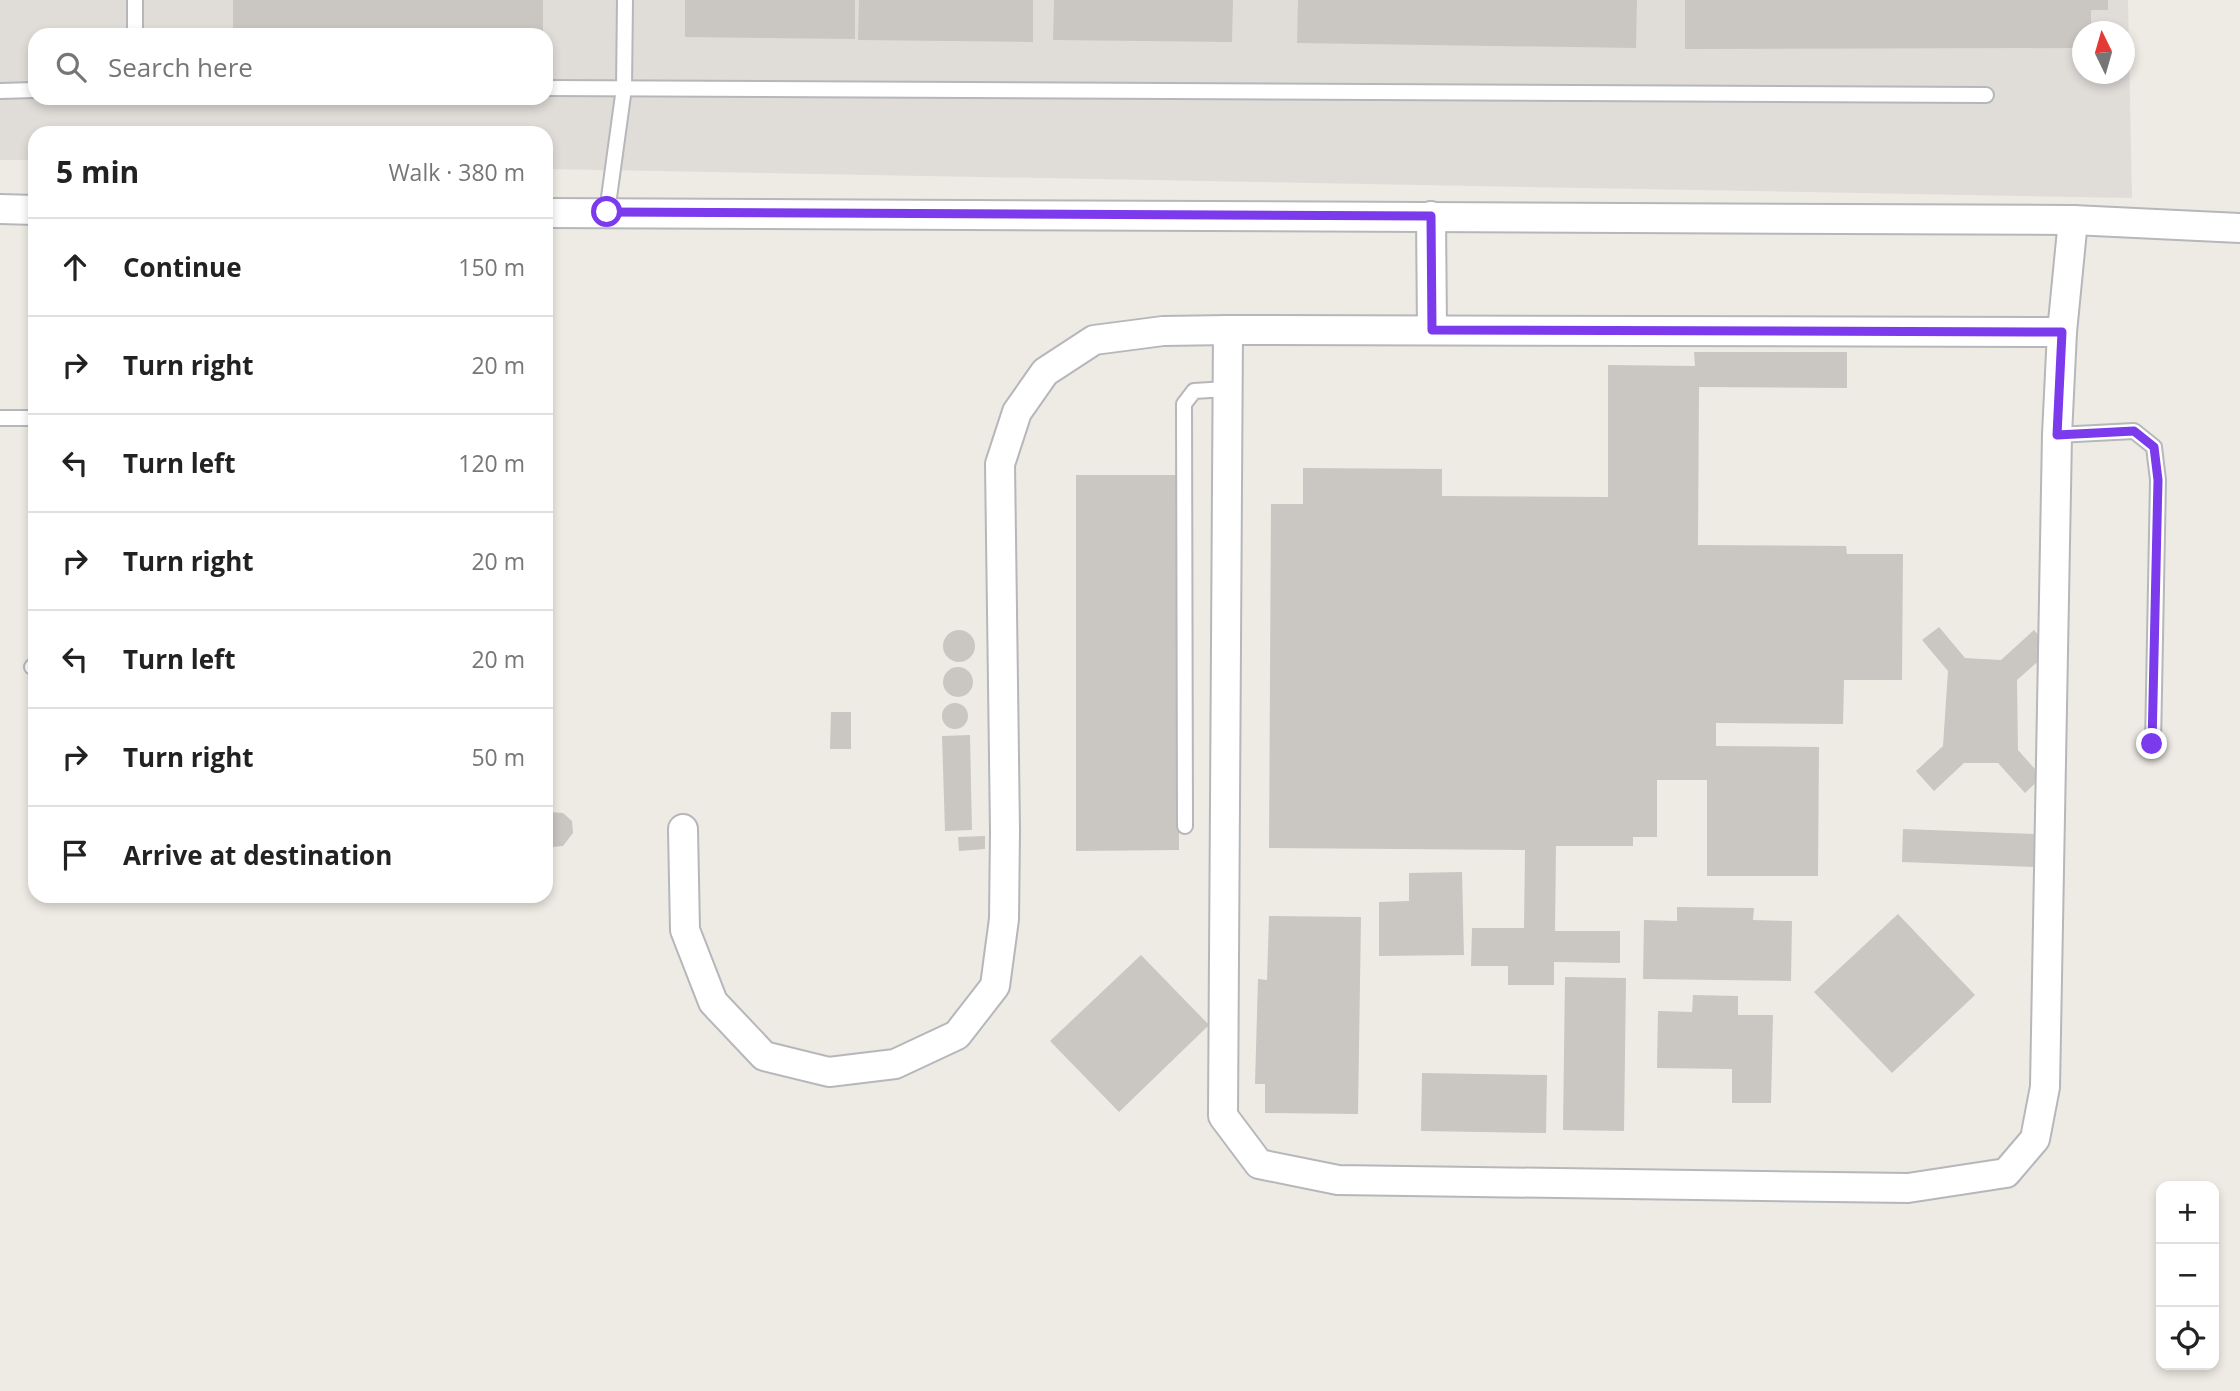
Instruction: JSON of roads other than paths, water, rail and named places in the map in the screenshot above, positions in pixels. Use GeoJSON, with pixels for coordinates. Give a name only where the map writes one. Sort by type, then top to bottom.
{"type":"FeatureCollection","features":[{"type":"Feature","properties":{"kind":"street"},"geometry":{"type":"LineString","coordinates":[[0,209],[28,210]]}},
{"type":"Feature","properties":{"kind":"street"},"geometry":{"type":"LineString","coordinates":[[553,213],[2073,220],[2240,228]]}},
{"type":"Feature","properties":{"kind":"street"},"geometry":{"type":"LineString","coordinates":[[1431,216],[1432,330]]}},
{"type":"Feature","properties":{"kind":"street"},"geometry":{"type":"LineString","coordinates":[[1228,330],[1223,1116],[1259,1164],[1338,1180],[1908,1188],[2006,1173],[2035,1139],[2045,1087],[2057,435],[2062,332],[2073,220]]}},
{"type":"Feature","properties":{"kind":"street"},"geometry":{"type":"LineString","coordinates":[[683,829],[685,930],[713,1002],[764,1056],[829,1072],[895,1064],[957,1035],[995,986],[1004,919],[1000,464],[1017,412],[1045,372],[1094,340],[1163,331],[1228,330],[2062,332]]}},
{"type":"Feature","properties":{"kind":"lane"},"geometry":{"type":"LineString","coordinates":[[135,0],[135,28]]}},
{"type":"Feature","properties":{"kind":"lane"},"geometry":{"type":"LineString","coordinates":[[607,212],[624,88],[625,0]]}},
{"type":"Feature","properties":{"kind":"lane"},"geometry":{"type":"LineString","coordinates":[[553,88],[1986,94]]}},
{"type":"Feature","properties":{"kind":"lane"},"geometry":{"type":"LineString","coordinates":[[0,91],[28,90]]}},
{"type":"Feature","properties":{"kind":"lane"},"geometry":{"type":"LineString","coordinates":[[1185,826],[1184,404],[1194,391],[1227,389]]}},
{"type":"Feature","properties":{"kind":"lane"},"geometry":{"type":"LineString","coordinates":[[0,418],[28,418]]}},
{"type":"Feature","properties":{"kind":"lane"},"geometry":{"type":"LineString","coordinates":[[2057,435],[2134,431],[2154,447],[2158,480],[2152,744]]}}]}
